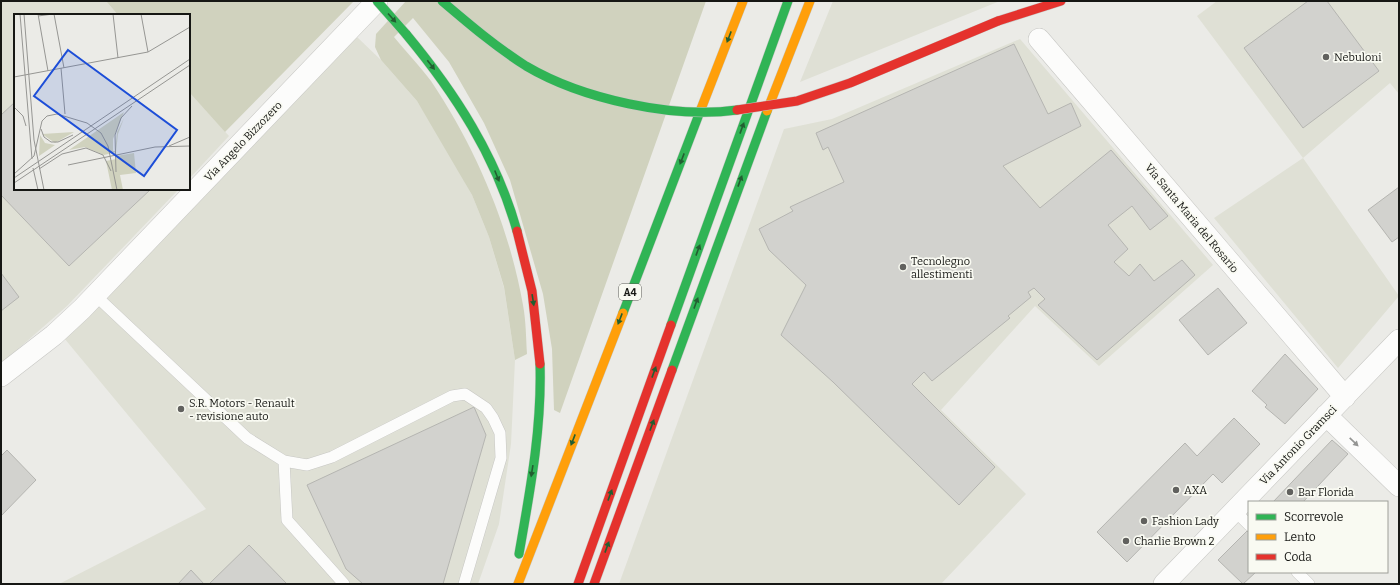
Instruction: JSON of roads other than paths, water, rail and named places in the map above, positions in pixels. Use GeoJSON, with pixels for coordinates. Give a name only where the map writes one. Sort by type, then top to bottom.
{"type":"FeatureCollection","features":[{"type":"Feature","properties":{"kind":"highway"},"geometry":{"type":"LineString","coordinates":[[377,1],[406,34],[457,100],[472,125],[491,161],[521,243],[533,299],[539,346],[541,396],[534,458],[515,584]]}},
{"type":"Feature","properties":{"kind":"highway"},"geometry":{"type":"LineString","coordinates":[[442,1],[480,33],[527,66],[568,85],[620,103],[671,110],[715,112],[797,101],[850,83],[998,21],[1061,1]]}},
{"type":"Feature","properties":{"kind":"highway","name":"A4"},"geometry":{"type":"LineString","coordinates":[[518,584],[743,1]]}},
{"type":"Feature","properties":{"kind":"highway"},"geometry":{"type":"LineString","coordinates":[[578,584],[788,1]]}},
{"type":"Feature","properties":{"kind":"highway"},"geometry":{"type":"LineString","coordinates":[[594,584],[742,176],[810,1]]}},
{"type":"Feature","properties":{"kind":"highway"},"geometry":{"type":"LineString","coordinates":[[998,21],[1035,1]]}},
{"type":"Feature","properties":{"kind":"street","name":"Via Angelo Bizzozero"},"geometry":{"type":"LineString","coordinates":[[1,376],[54,335],[95,295],[377,1]]}},
{"type":"Feature","properties":{"kind":"street","name":"Via Santa Maria del Rosario"},"geometry":{"type":"LineString","coordinates":[[1039,39],[1344,397]]}},
{"type":"Feature","properties":{"kind":"street","name":"Via Antonio Gramsci"},"geometry":{"type":"LineString","coordinates":[[1256,501],[1326,415],[1399,340]]}},
{"type":"Feature","properties":{"kind":"street"},"geometry":{"type":"LineString","coordinates":[[1326,415],[1399,486]]}},
{"type":"Feature","properties":{"kind":"street","name":"Via Antonio Gramsci"},"geometry":{"type":"LineString","coordinates":[[1164,584],[1242,518]]}},
{"type":"Feature","properties":{"kind":"lane"},"geometry":{"type":"LineString","coordinates":[[95,295],[247,438],[284,461],[307,465],[332,457],[452,396],[465,394],[486,408],[493,418],[500,433],[501,458],[464,584]]}},
{"type":"Feature","properties":{"kind":"lane"},"geometry":{"type":"LineString","coordinates":[[284,461],[287,520],[344,584]]}},
{"type":"Feature","properties":{"kind":"lane"},"geometry":{"type":"LineString","coordinates":[[1298,573],[1309,584]]}},
{"type":"Feature","properties":{"kind":"place","name":"Nebuloni"},"geometry":{"type":"Point","coordinates":[1326,57]}},
{"type":"Feature","properties":{"kind":"place","name":"Tecnolegno allestimenti"},"geometry":{"type":"Point","coordinates":[903,267]}},
{"type":"Feature","properties":{"kind":"place","name":"S.R. Motors - Renault - revisione auto"},"geometry":{"type":"Point","coordinates":[181,409]}},
{"type":"Feature","properties":{"kind":"place","name":"AXA"},"geometry":{"type":"Point","coordinates":[1176,490]}},
{"type":"Feature","properties":{"kind":"place","name":"Bar Florida"},"geometry":{"type":"Point","coordinates":[1290,492]}},
{"type":"Feature","properties":{"kind":"place","name":"Fashion Lady"},"geometry":{"type":"Point","coordinates":[1144,521]}},
{"type":"Feature","properties":{"kind":"place","name":"Charlie Brown 2"},"geometry":{"type":"Point","coordinates":[1126,541]}}]}
